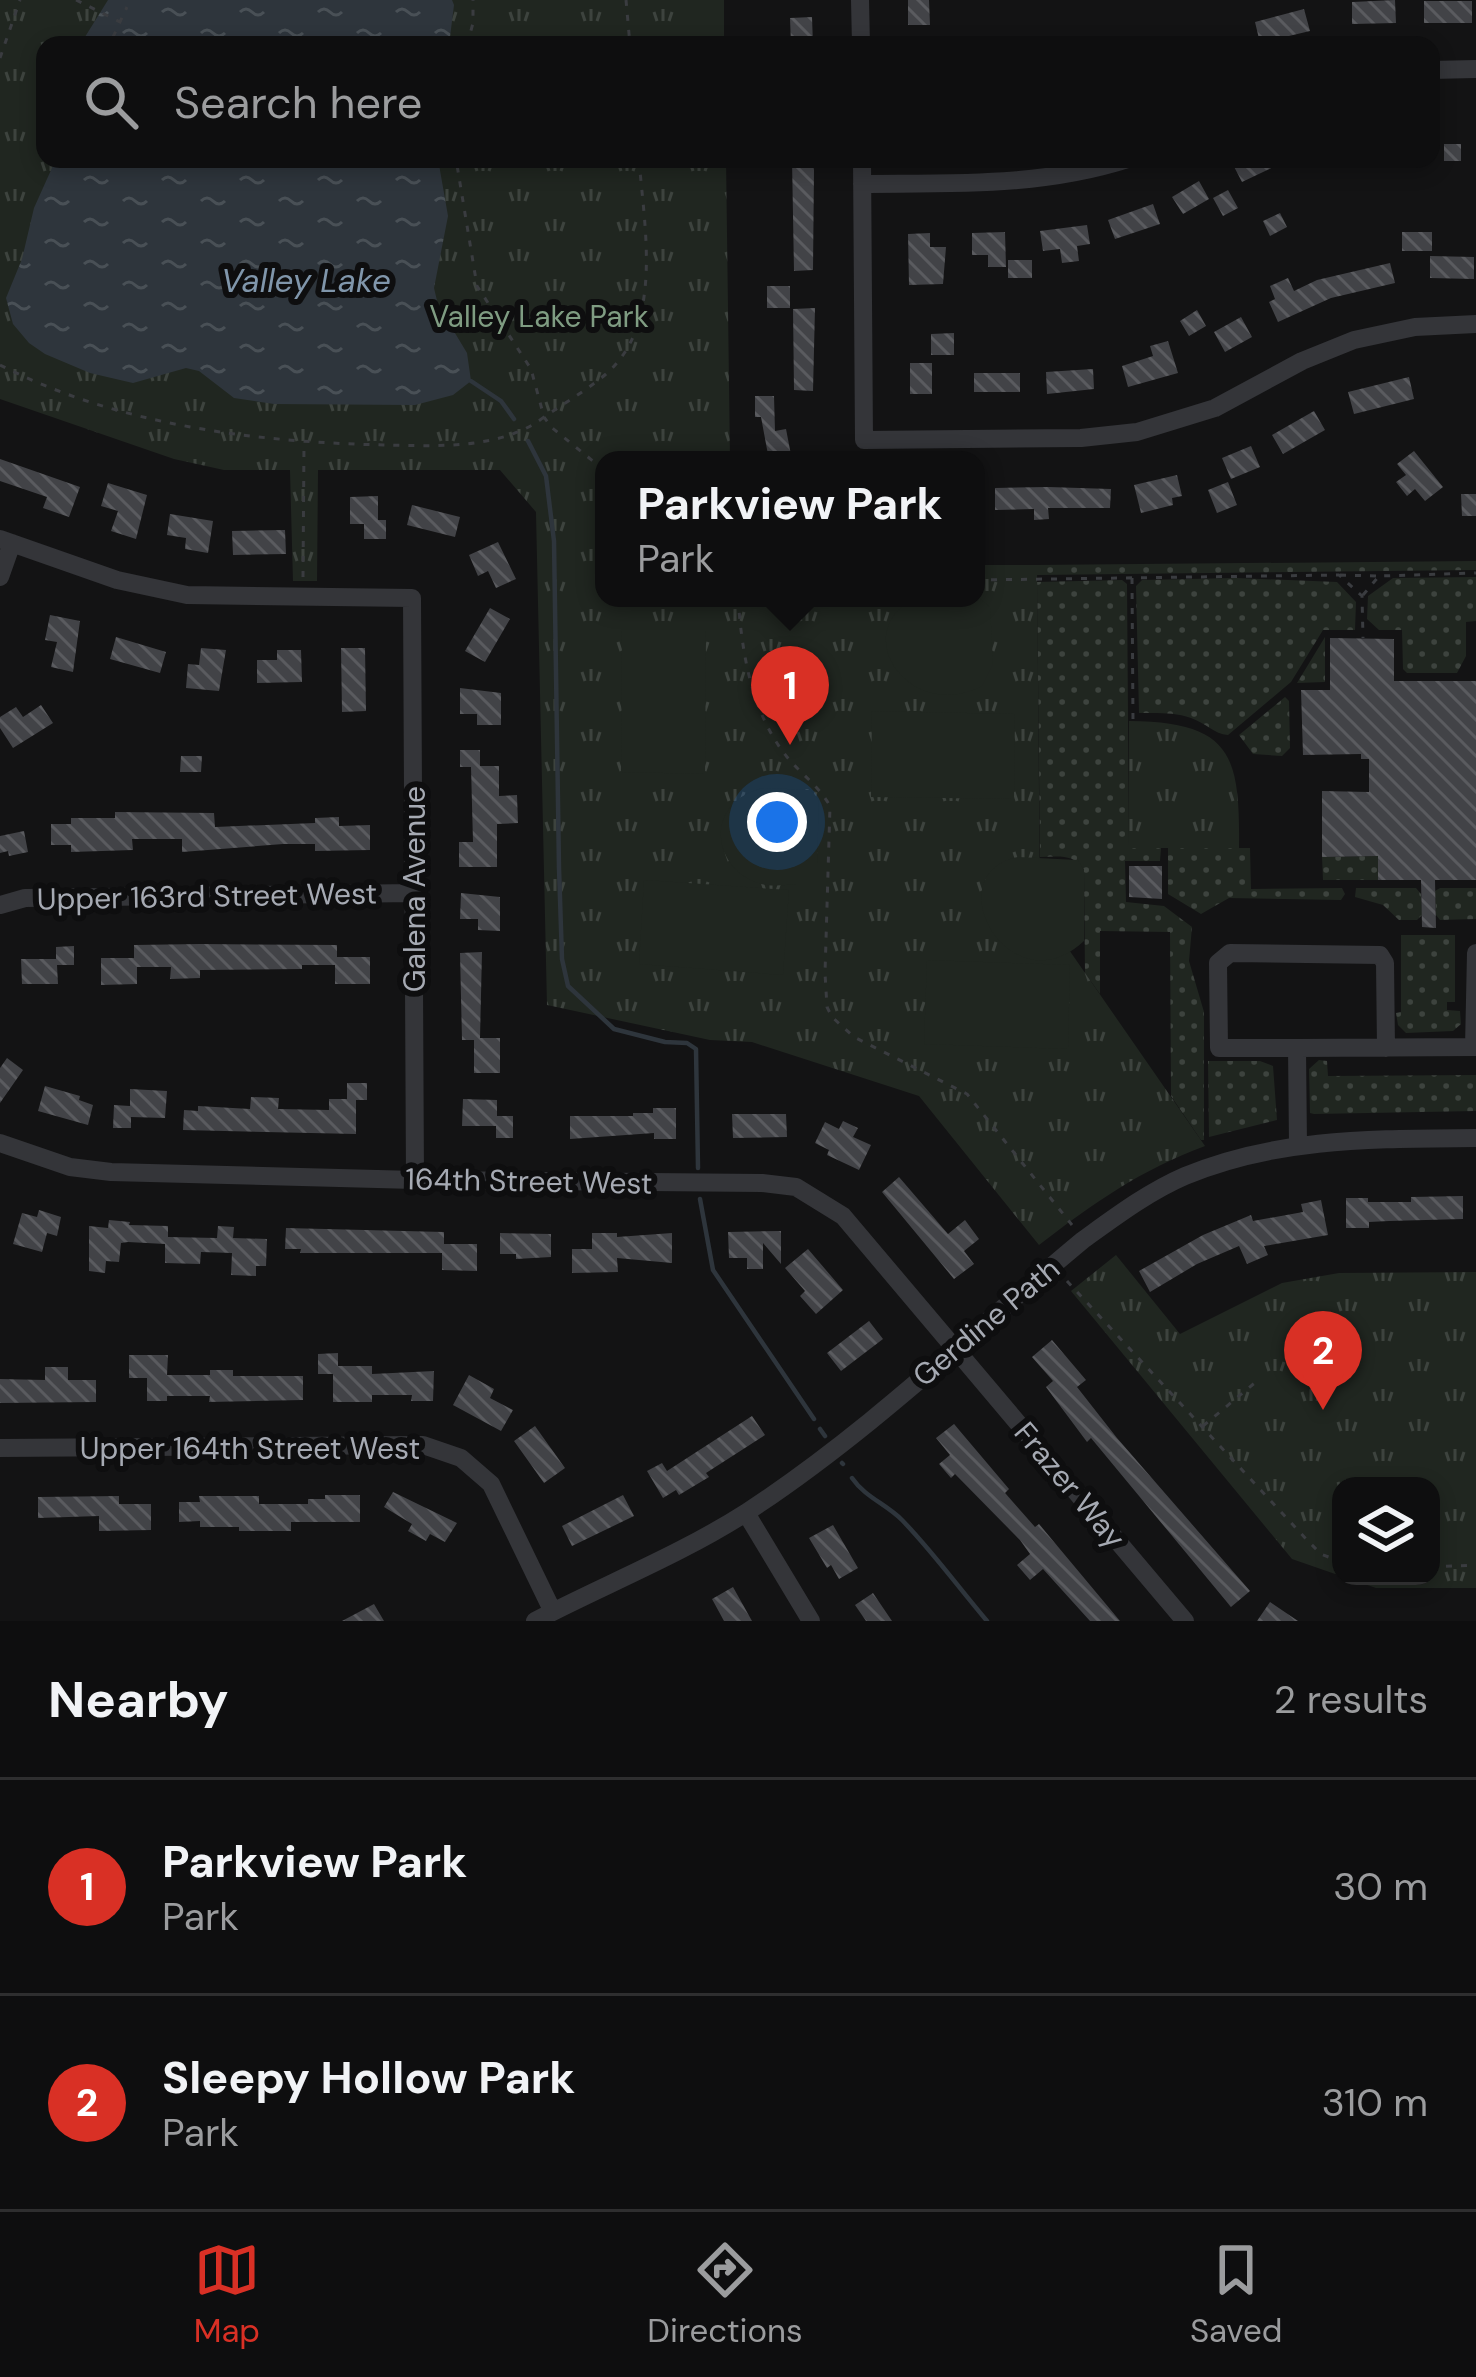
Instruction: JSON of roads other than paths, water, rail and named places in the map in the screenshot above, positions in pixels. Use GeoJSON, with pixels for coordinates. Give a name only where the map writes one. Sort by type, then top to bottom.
{"type":"FeatureCollection","features":[{"type":"Feature","properties":{"kind":"street"},"geometry":{"type":"LineString","coordinates":[[860,0],[861,36]]}},
{"type":"Feature","properties":{"kind":"street"},"geometry":{"type":"LineString","coordinates":[[1440,70],[1476,69]]}},
{"type":"Feature","properties":{"kind":"street"},"geometry":{"type":"LineString","coordinates":[[862,168],[863,440],[1081,438],[1137,432],[1215,408],[1302,361],[1354,340],[1415,327],[1476,324]]}},
{"type":"Feature","properties":{"kind":"street"},"geometry":{"type":"LineString","coordinates":[[862,184],[1018,182],[1100,168]]}},
{"type":"Feature","properties":{"kind":"street"},"geometry":{"type":"LineString","coordinates":[[0,577],[6,541]]}},
{"type":"Feature","properties":{"kind":"street","name":"Galena Avenue"},"geometry":{"type":"LineString","coordinates":[[6,541],[117,580],[187,595],[412,598],[416,1180]]}},
{"type":"Feature","properties":{"kind":"street","name":"Upper 163rd Street West"},"geometry":{"type":"LineString","coordinates":[[0,905],[25,898],[414,893]]}},
{"type":"Feature","properties":{"kind":"street"},"geometry":{"type":"LineString","coordinates":[[1386,1048],[1385,963],[1380,955],[1230,953],[1218,963],[1219,1048],[1386,1048],[1475,1047],[1476,952]]}},
{"type":"Feature","properties":{"kind":"street"},"geometry":{"type":"LineString","coordinates":[[1297,1048],[1298,1145]]}},
{"type":"Feature","properties":{"kind":"street","name":"Gerdine Path"},"geometry":{"type":"LineString","coordinates":[[544,1616],[665,1559],[746,1513],[822,1459],[1083,1240],[1183,1177],[1257,1152],[1298,1145],[1356,1138],[1476,1138]]}},
{"type":"Feature","properties":{"kind":"street","name":"164th Street West"},"geometry":{"type":"LineString","coordinates":[[0,1143],[70,1167],[111,1172],[796,1187],[843,1216],[956,1348]]}},
{"type":"Feature","properties":{"kind":"street","name":"Frazer Way"},"geometry":{"type":"LineString","coordinates":[[956,1348],[1185,1621]]}},
{"type":"Feature","properties":{"kind":"street","name":"Upper 164th Street West"},"geometry":{"type":"LineString","coordinates":[[0,1448],[423,1445],[461,1458],[491,1484],[544,1616]]}},
{"type":"Feature","properties":{"kind":"street"},"geometry":{"type":"LineString","coordinates":[[746,1513],[811,1621]]}},
{"type":"Feature","properties":{"kind":"water"},"geometry":{"type":"Polygon","coordinates":[[[108,0],[452,0],[454,5],[450,36],[86,36],[108,0]]]}},
{"type":"Feature","properties":{"kind":"water","name":"Valley Lake"},"geometry":{"type":"Polygon","coordinates":[[[52,168],[440,168],[448,216],[434,288],[438,305],[467,353],[471,381],[453,395],[415,405],[274,404],[234,398],[199,371],[186,368],[133,383],[90,373],[45,354],[13,324],[6,298],[22,259],[34,208],[52,168]]]}},
{"type":"Feature","properties":{"kind":"waterway"},"geometry":{"type":"LineString","coordinates":[[471,381],[501,401],[514,419]]}},
{"type":"Feature","properties":{"kind":"waterway"},"geometry":{"type":"LineString","coordinates":[[528,441],[546,476],[554,541],[559,868],[562,959],[568,986],[614,1029],[687,1043],[696,1049],[698,1168]]}},
{"type":"Feature","properties":{"kind":"waterway"},"geometry":{"type":"LineString","coordinates":[[700,1199],[713,1270],[814,1419]]}},
{"type":"Feature","properties":{"kind":"waterway"},"geometry":{"type":"LineString","coordinates":[[820,1429],[825,1436]]}},
{"type":"Feature","properties":{"kind":"waterway"},"geometry":{"type":"LineString","coordinates":[[852,1478],[902,1520],[987,1621]]}},
{"type":"Feature","properties":{"kind":"place","name":"Parkview Park"},"geometry":{"type":"Point","coordinates":[790,745]}},
{"type":"Feature","properties":{"kind":"place","name":"Sleepy Hollow Park"},"geometry":{"type":"Point","coordinates":[1323,1410]}},
{"type":"Feature","properties":{"kind":"park label","name":"Valley Lake Park"},"geometry":{"type":"Point","coordinates":[539,316]}}]}
